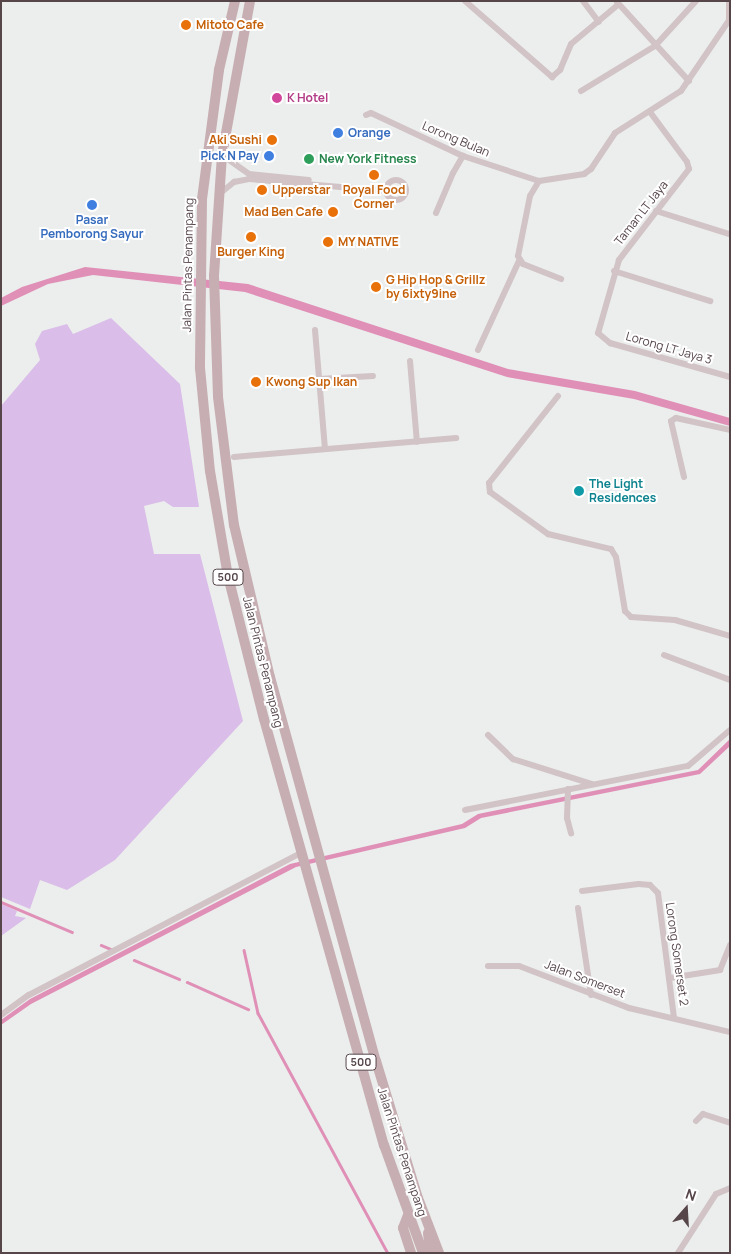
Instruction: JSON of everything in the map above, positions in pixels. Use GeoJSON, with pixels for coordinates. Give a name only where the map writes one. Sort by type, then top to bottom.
{"type":"FeatureCollection","features":[{"type":"Feature","properties":{"kind":"main road","name":"Jalan Pintas Penampang"},"geometry":{"type":"LineString","coordinates":[[234,1],[219,70],[204,169],[199,274],[200,368],[218,523],[245,648],[306,869],[384,1145],[422,1253]]}},
{"type":"Feature","properties":{"kind":"main road","name":"Jalan Pintas Penampang"},"geometry":{"type":"LineString","coordinates":[[250,1],[222,155],[214,276],[220,414],[228,481],[249,596],[317,848],[381,1078],[439,1253]]}},
{"type":"Feature","properties":{"kind":"main road"},"geometry":{"type":"LineString","coordinates":[[730,3],[730,19]]}},
{"type":"Feature","properties":{"kind":"main road"},"geometry":{"type":"LineString","coordinates":[[408,1216],[403,1228],[411,1253]]}},
{"type":"Feature","properties":{"kind":"main road"},"geometry":{"type":"LineString","coordinates":[[429,1227],[426,1238],[430,1253]]}},
{"type":"Feature","properties":{"kind":"street"},"geometry":{"type":"LineString","coordinates":[[465,1],[552,76],[560,70],[571,44],[599,22],[618,3],[655,46],[689,81]]}},
{"type":"Feature","properties":{"kind":"street"},"geometry":{"type":"LineString","coordinates":[[584,1],[599,22]]}},
{"type":"Feature","properties":{"kind":"street"},"geometry":{"type":"LineString","coordinates":[[581,91],[655,46],[696,1]]}},
{"type":"Feature","properties":{"kind":"street","name":"Lorong Bulan"},"geometry":{"type":"LineString","coordinates":[[366,115],[372,113],[463,156],[539,180],[588,172],[616,133],[677,94],[689,81],[730,19]]}},
{"type":"Feature","properties":{"kind":"street","name":"Taman LT Jaya"},"geometry":{"type":"LineString","coordinates":[[602,339],[597,328],[614,271],[622,255],[687,174],[689,166],[650,112]]}},
{"type":"Feature","properties":{"kind":"street"},"geometry":{"type":"LineString","coordinates":[[218,195],[234,182],[249,179],[386,190],[249,174],[222,155]]}},
{"type":"Feature","properties":{"kind":"street"},"geometry":{"type":"LineString","coordinates":[[436,213],[453,173],[463,156]]}},
{"type":"Feature","properties":{"kind":"street"},"geometry":{"type":"LineString","coordinates":[[478,350],[519,261],[532,190],[539,180]]}},
{"type":"Feature","properties":{"kind":"street"},"geometry":{"type":"LineString","coordinates":[[656,211],[729,234]]}},
{"type":"Feature","properties":{"kind":"street"},"geometry":{"type":"LineString","coordinates":[[519,261],[561,279]]}},
{"type":"Feature","properties":{"kind":"street"},"geometry":{"type":"LineString","coordinates":[[614,271],[710,301]]}},
{"type":"Feature","properties":{"kind":"street"},"geometry":{"type":"LineString","coordinates":[[315,330],[326,449]]}},
{"type":"Feature","properties":{"kind":"street","name":"Lorong LT Jaya 3"},"geometry":{"type":"LineString","coordinates":[[602,339],[730,377]]}},
{"type":"Feature","properties":{"kind":"street"},"geometry":{"type":"LineString","coordinates":[[410,361],[417,442]]}},
{"type":"Feature","properties":{"kind":"street"},"geometry":{"type":"LineString","coordinates":[[319,379],[374,376]]}},
{"type":"Feature","properties":{"kind":"street"},"geometry":{"type":"LineString","coordinates":[[558,396],[489,483],[490,492],[548,534],[610,548],[616,557],[625,611],[631,617],[675,620],[730,636]]}},
{"type":"Feature","properties":{"kind":"street"},"geometry":{"type":"LineString","coordinates":[[220,414],[226,449],[234,457],[456,438]]}},
{"type":"Feature","properties":{"kind":"street"},"geometry":{"type":"LineString","coordinates":[[684,477],[671,421],[676,418],[730,430]]}},
{"type":"Feature","properties":{"kind":"street"},"geometry":{"type":"LineString","coordinates":[[228,481],[229,467],[234,457]]}},
{"type":"Feature","properties":{"kind":"street"},"geometry":{"type":"LineString","coordinates":[[664,655],[730,680]]}},
{"type":"Feature","properties":{"kind":"street"},"geometry":{"type":"LineString","coordinates":[[465,810],[688,766],[730,730]]}},
{"type":"Feature","properties":{"kind":"street"},"geometry":{"type":"LineString","coordinates":[[488,736],[513,759],[593,784]]}},
{"type":"Feature","properties":{"kind":"street"},"geometry":{"type":"LineString","coordinates":[[568,789],[566,807],[571,834]]}},
{"type":"Feature","properties":{"kind":"street"},"geometry":{"type":"LineString","coordinates":[[1,1015],[28,995],[302,852]]}},
{"type":"Feature","properties":{"kind":"street","name":"Lorong Somerset 2"},"geometry":{"type":"LineString","coordinates":[[582,891],[639,884],[650,885],[658,893],[674,1018]]}},
{"type":"Feature","properties":{"kind":"street"},"geometry":{"type":"LineString","coordinates":[[578,908],[591,995]]}},
{"type":"Feature","properties":{"kind":"street"},"geometry":{"type":"LineString","coordinates":[[670,978],[720,970],[730,945]]}},
{"type":"Feature","properties":{"kind":"street","name":"Jalan Somerset"},"geometry":{"type":"LineString","coordinates":[[488,966],[519,966],[591,995],[730,1032]]}},
{"type":"Feature","properties":{"kind":"street"},"geometry":{"type":"LineString","coordinates":[[696,1121],[703,1114],[730,1123]]}},
{"type":"Feature","properties":{"kind":"street"},"geometry":{"type":"LineString","coordinates":[[678,1253],[716,1194],[730,1188]]}},
{"type":"Feature","properties":{"kind":"shaded area"},"geometry":{"type":"Polygon","coordinates":[[[85,267],[248,284],[508,369],[635,391],[730,418],[730,426],[634,399],[507,377],[245,292],[93,275],[48,284],[1,306],[1,298],[22,287],[85,267]]]}},
{"type":"Feature","properties":{"kind":"shaded area"},"geometry":{"type":"Polygon","coordinates":[[[111,318],[180,384],[199,507],[173,507],[164,501],[144,506],[154,554],[200,554],[243,721],[115,860],[67,890],[40,880],[30,909],[1,897],[1,406],[40,360],[35,344],[42,331],[67,324],[73,334],[111,318]]]}},
{"type":"Feature","properties":{"kind":"shaded area"},"geometry":{"type":"Polygon","coordinates":[[[730,739],[730,746],[700,774],[481,818],[465,828],[296,867],[31,1004],[1,1025],[1,1020],[30,999],[290,864],[462,824],[478,814],[698,770],[730,739]]]}},
{"type":"Feature","properties":{"kind":"shaded area"},"geometry":{"type":"Polygon","coordinates":[[[1,904],[17,911],[15,916],[26,918],[1,936],[1,904]]]}},
{"type":"Feature","properties":{"kind":"waterway"},"geometry":{"type":"LineString","coordinates":[[1,902],[72,932]]}},
{"type":"Feature","properties":{"kind":"waterway"},"geometry":{"type":"LineString","coordinates":[[101,945],[111,949]]}},
{"type":"Feature","properties":{"kind":"waterway"},"geometry":{"type":"LineString","coordinates":[[244,950],[258,1013],[388,1253]]}},
{"type":"Feature","properties":{"kind":"waterway"},"geometry":{"type":"LineString","coordinates":[[134,960],[179,979]]}},
{"type":"Feature","properties":{"kind":"waterway"},"geometry":{"type":"LineString","coordinates":[[187,982],[248,1009]]}},
{"type":"Feature","properties":{"kind":"place","name":"Mitoto Cafe"},"geometry":{"type":"Point","coordinates":[186,25]}},
{"type":"Feature","properties":{"kind":"place","name":"K Hotel"},"geometry":{"type":"Point","coordinates":[277,98]}},
{"type":"Feature","properties":{"kind":"place","name":"Orange"},"geometry":{"type":"Point","coordinates":[338,133]}},
{"type":"Feature","properties":{"kind":"place","name":"Aki Sushi"},"geometry":{"type":"Point","coordinates":[272,140]}},
{"type":"Feature","properties":{"kind":"place","name":"Pick N Pay"},"geometry":{"type":"Point","coordinates":[269,156]}},
{"type":"Feature","properties":{"kind":"place","name":"New York Fitness"},"geometry":{"type":"Point","coordinates":[309,159]}},
{"type":"Feature","properties":{"kind":"place","name":"Royal Food Corner"},"geometry":{"type":"Point","coordinates":[374,175]}},
{"type":"Feature","properties":{"kind":"place","name":"Upperstar"},"geometry":{"type":"Point","coordinates":[262,190]}},
{"type":"Feature","properties":{"kind":"place","name":"Pasar Pemborong Sayur"},"geometry":{"type":"Point","coordinates":[92,205]}},
{"type":"Feature","properties":{"kind":"place","name":"Mad Ben Cafe"},"geometry":{"type":"Point","coordinates":[333,212]}},
{"type":"Feature","properties":{"kind":"place","name":"Burger King"},"geometry":{"type":"Point","coordinates":[251,237]}},
{"type":"Feature","properties":{"kind":"place","name":"MY NATIVE"},"geometry":{"type":"Point","coordinates":[328,242]}},
{"type":"Feature","properties":{"kind":"place","name":"G Hip Hop & Grillz by 6ixty9ine"},"geometry":{"type":"Point","coordinates":[376,287]}},
{"type":"Feature","properties":{"kind":"place","name":"Kwong Sup Ikan"},"geometry":{"type":"Point","coordinates":[256,382]}},
{"type":"Feature","properties":{"kind":"place","name":"The Light Residences"},"geometry":{"type":"Point","coordinates":[579,491]}}]}
